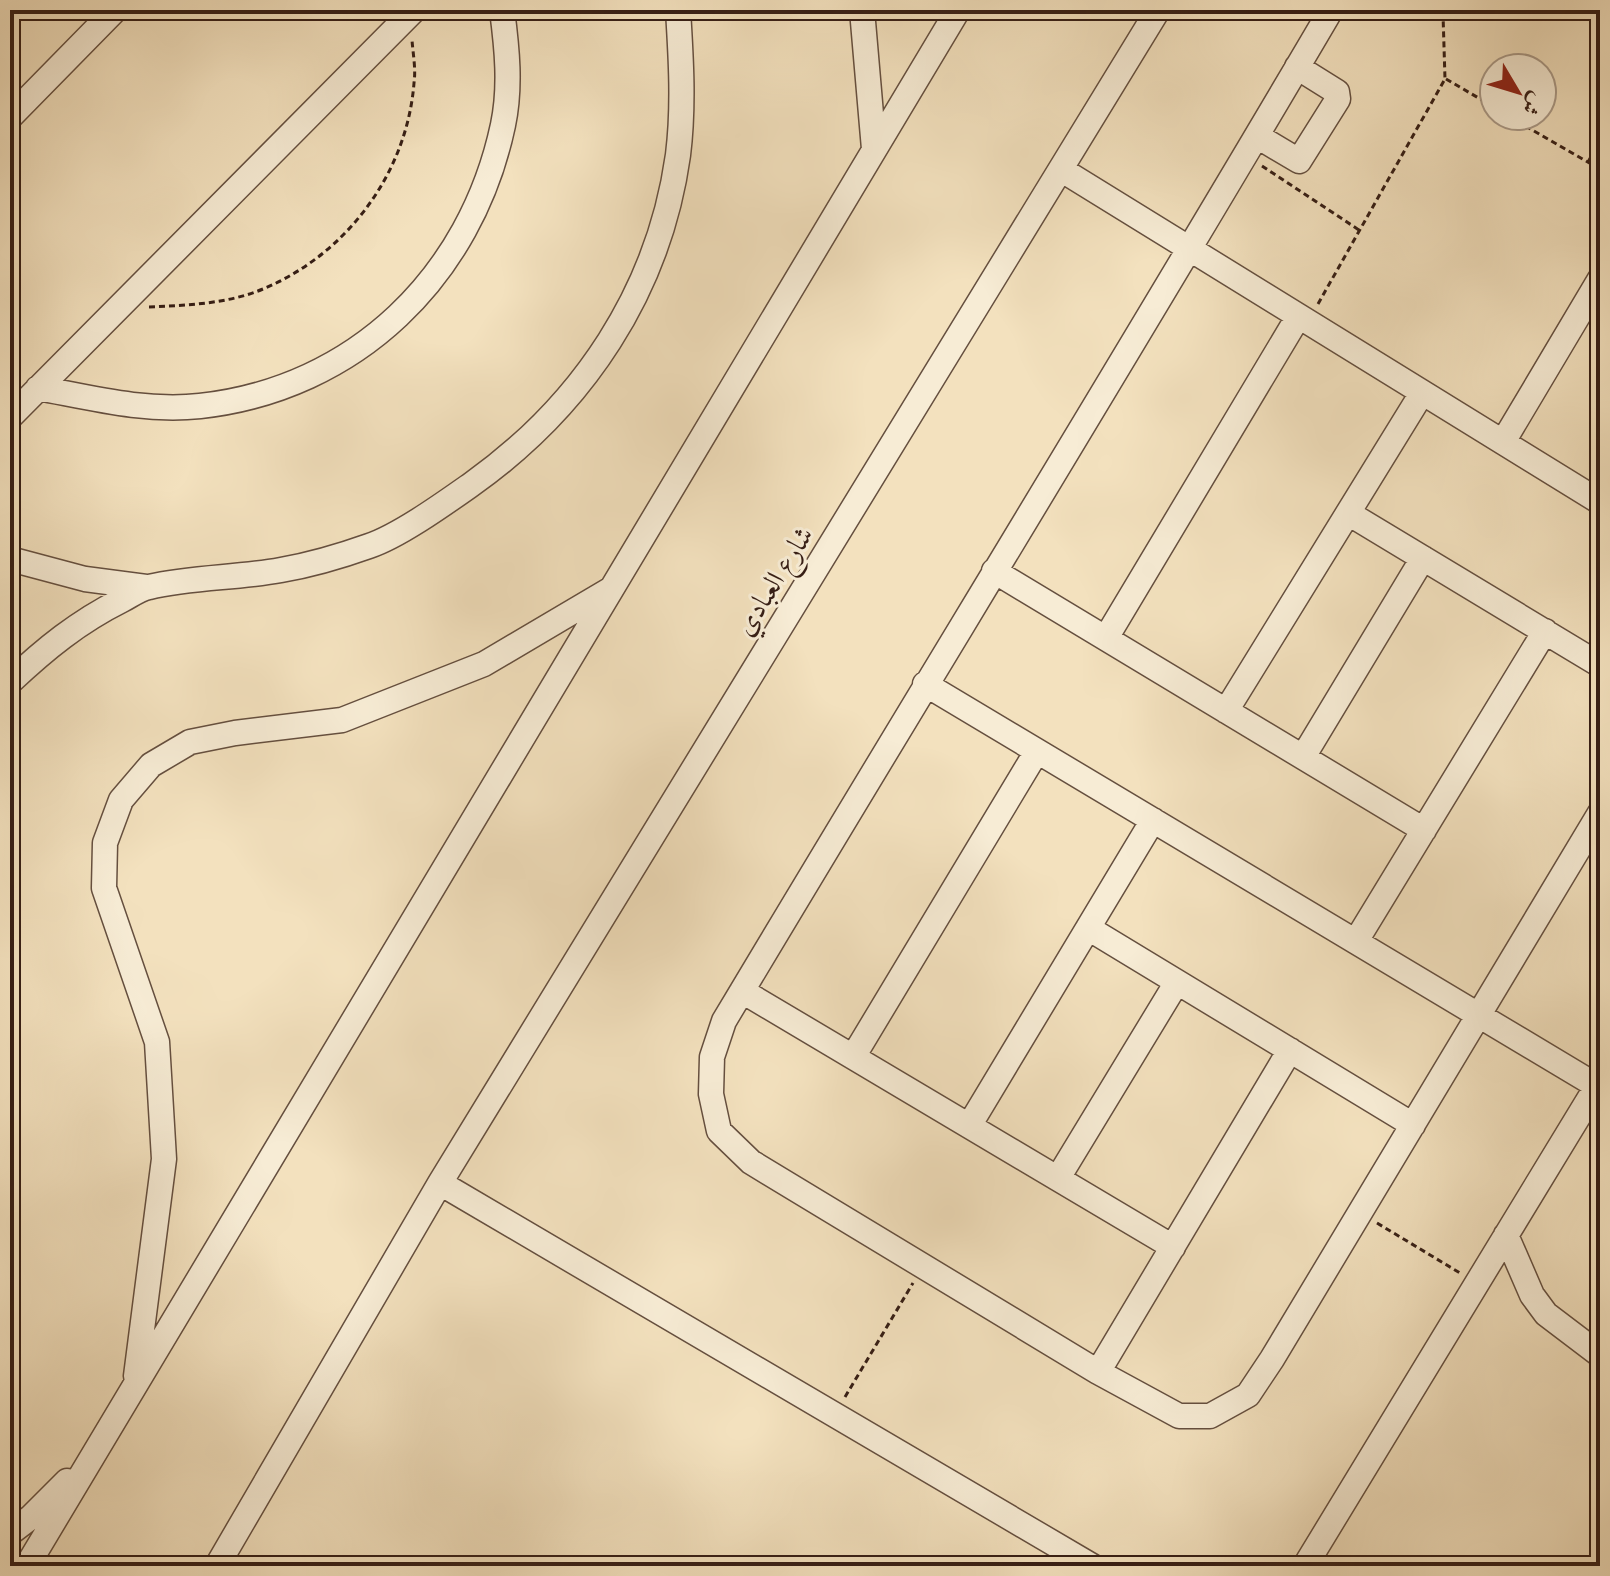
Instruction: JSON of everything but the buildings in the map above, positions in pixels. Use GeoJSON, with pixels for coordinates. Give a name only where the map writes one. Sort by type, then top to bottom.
{"type":"FeatureCollection","features":[{"type":"Feature","properties":{"kind":"street"},"geometry":{"type":"LineString","coordinates":[[10,117],[115,10]]}},
{"type":"Feature","properties":{"kind":"street"},"geometry":{"type":"LineString","coordinates":[[38,388],[136,407],[200,406],[262,394],[321,371],[375,337],[422,293],[460,242],[487,184],[503,122],[508,59],[502,10]]}},
{"type":"Feature","properties":{"kind":"street"},"geometry":{"type":"LineString","coordinates":[[10,559],[85,579],[146,587],[282,570],[371,546],[445,503],[493,469],[542,426],[597,364],[635,296],[666,217],[678,154],[682,81],[678,10]]}},
{"type":"Feature","properties":{"kind":"street"},"geometry":{"type":"LineString","coordinates":[[862,10],[874,149]]}},
{"type":"Feature","properties":{"kind":"street"},"geometry":{"type":"LineString","coordinates":[[27,1566],[958,10]]}},
{"type":"Feature","properties":{"kind":"street","name":"شارع العبادي"},"geometry":{"type":"LineString","coordinates":[[217,1566],[440,1183],[1158,10]]}},
{"type":"Feature","properties":{"kind":"street"},"geometry":{"type":"LineString","coordinates":[[1331,10],[1190,250],[724,1021],[712,1057],[711,1094],[719,1131],[751,1162],[1098,1372],[1179,1416],[1210,1416],[1248,1395],[1272,1359],[1600,813]]}},
{"type":"Feature","properties":{"kind":"street"},"geometry":{"type":"LineString","coordinates":[[10,417],[412,12]]}},
{"type":"Feature","properties":{"kind":"street"},"geometry":{"type":"LineString","coordinates":[[1251,146],[1299,161],[1338,99],[1337,92],[1297,67]]}},
{"type":"Feature","properties":{"kind":"street"},"geometry":{"type":"LineString","coordinates":[[1062,170],[1600,502]]}},
{"type":"Feature","properties":{"kind":"street"},"geometry":{"type":"LineString","coordinates":[[1503,442],[1600,279]]}},
{"type":"Feature","properties":{"kind":"street"},"geometry":{"type":"LineString","coordinates":[[1106,638],[1303,320]]}},
{"type":"Feature","properties":{"kind":"street"},"geometry":{"type":"LineString","coordinates":[[1226,711],[1422,393]]}},
{"type":"Feature","properties":{"kind":"street"},"geometry":{"type":"LineString","coordinates":[[1348,513],[1600,665]]}},
{"type":"Feature","properties":{"kind":"street"},"geometry":{"type":"LineString","coordinates":[[1303,757],[1423,558]]}},
{"type":"Feature","properties":{"kind":"street"},"geometry":{"type":"LineString","coordinates":[[994,571],[1424,830]]}},
{"type":"Feature","properties":{"kind":"street"},"geometry":{"type":"LineString","coordinates":[[135,1387],[164,1159],[157,1042],[104,888],[105,843],[121,800],[151,765],[190,742],[235,733],[342,720],[484,664],[615,586]]}},
{"type":"Feature","properties":{"kind":"street"},"geometry":{"type":"LineString","coordinates":[[10,682],[52,643],[101,610],[146,587]]}},
{"type":"Feature","properties":{"kind":"street"},"geometry":{"type":"LineString","coordinates":[[1356,941],[1545,631]]}},
{"type":"Feature","properties":{"kind":"street"},"geometry":{"type":"LineString","coordinates":[[925,684],[1599,1084],[1305,1566]]}},
{"type":"Feature","properties":{"kind":"street"},"geometry":{"type":"LineString","coordinates":[[853,1057],[1037,751]]}},
{"type":"Feature","properties":{"kind":"street"},"geometry":{"type":"LineString","coordinates":[[969,1126],[1153,820]]}},
{"type":"Feature","properties":{"kind":"street"},"geometry":{"type":"LineString","coordinates":[[1088,928],[1413,1125]]}},
{"type":"Feature","properties":{"kind":"street"},"geometry":{"type":"LineString","coordinates":[[1058,1178],[1177,982]]}},
{"type":"Feature","properties":{"kind":"street"},"geometry":{"type":"LineString","coordinates":[[742,991],[1173,1247]]}},
{"type":"Feature","properties":{"kind":"street"},"geometry":{"type":"LineString","coordinates":[[1098,1372],[1290,1050]]}},
{"type":"Feature","properties":{"kind":"street"},"geometry":{"type":"LineString","coordinates":[[440,1183],[1092,1566]]}},
{"type":"Feature","properties":{"kind":"street"},"geometry":{"type":"LineString","coordinates":[[1506,1235],[1526,1283],[1546,1314],[1600,1355]]}},
{"type":"Feature","properties":{"kind":"street"},"geometry":{"type":"LineString","coordinates":[[10,1533],[31,1517],[97,1449]]}},
{"type":"Feature","properties":{"kind":"path"},"geometry":{"type":"LineString","coordinates":[[1303,320],[1360,230],[1445,79],[1445,10]]}},
{"type":"Feature","properties":{"kind":"path"},"geometry":{"type":"LineString","coordinates":[[148,307],[210,303],[262,290],[310,264],[351,229],[384,185],[405,135],[415,82],[412,12]]}},
{"type":"Feature","properties":{"kind":"path"},"geometry":{"type":"LineString","coordinates":[[1445,79],[1478,98]]}},
{"type":"Feature","properties":{"kind":"path"},"geometry":{"type":"LineString","coordinates":[[1535,132],[1600,169]]}},
{"type":"Feature","properties":{"kind":"path"},"geometry":{"type":"LineString","coordinates":[[1587,162],[1600,141]]}},
{"type":"Feature","properties":{"kind":"path"},"geometry":{"type":"LineString","coordinates":[[1251,146],[1360,230]]}},
{"type":"Feature","properties":{"kind":"path"},"geometry":{"type":"LineString","coordinates":[[1360,1213],[1477,1283]]}},
{"type":"Feature","properties":{"kind":"path"},"geometry":{"type":"LineString","coordinates":[[834,1415],[923,1266]]}}]}
